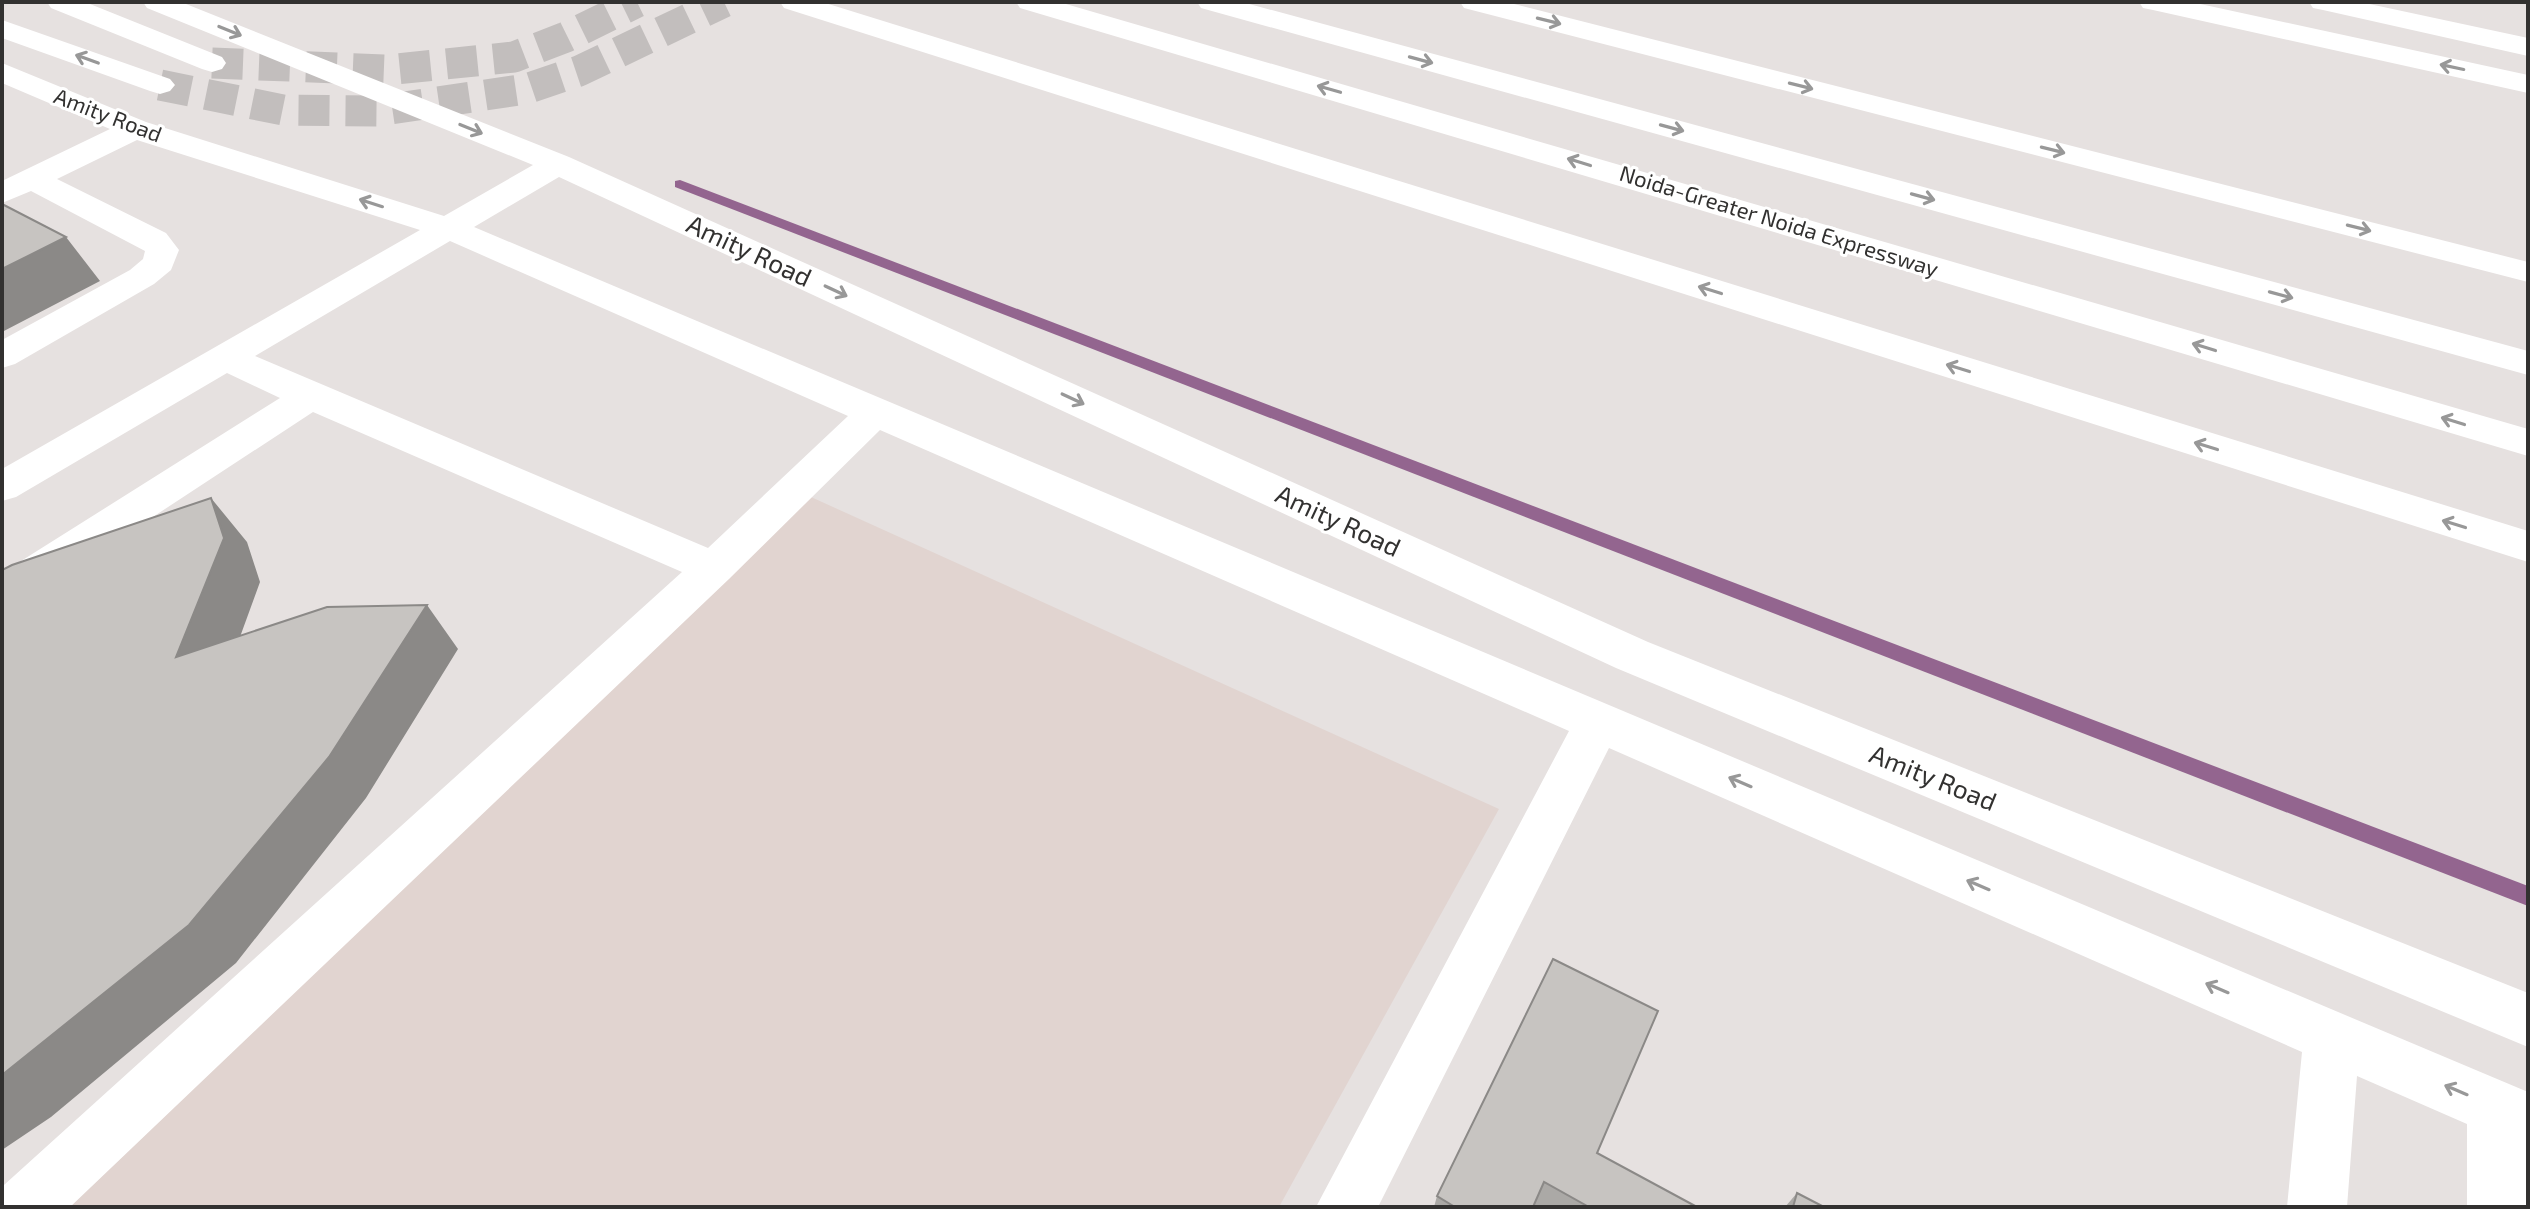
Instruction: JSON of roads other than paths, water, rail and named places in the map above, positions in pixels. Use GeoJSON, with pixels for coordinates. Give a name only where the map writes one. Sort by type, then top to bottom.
{"type":"FeatureCollection","features":[{"type":"Feature","properties":{"kind":"main road"},"geometry":{"type":"LineString","coordinates":[[61,2],[212,63]]}},
{"type":"Feature","properties":{"kind":"main road","name":"Amity Road"},"geometry":{"type":"LineString","coordinates":[[157,2],[558,164],[1632,655],[2528,1020]]}},
{"type":"Feature","properties":{"kind":"main road"},"geometry":{"type":"LineString","coordinates":[[794,2],[2528,547]]}},
{"type":"Feature","properties":{"kind":"main road","name":"Noida-Greater Noida Expressway"},"geometry":{"type":"LineString","coordinates":[[1030,2],[2528,443]]}},
{"type":"Feature","properties":{"kind":"main road"},"geometry":{"type":"LineString","coordinates":[[1211,2],[2528,363]]}},
{"type":"Feature","properties":{"kind":"main road"},"geometry":{"type":"LineString","coordinates":[[1474,2],[2528,272]]}},
{"type":"Feature","properties":{"kind":"main road"},"geometry":{"type":"LineString","coordinates":[[2153,2],[2528,84]]}},
{"type":"Feature","properties":{"kind":"main road"},"geometry":{"type":"LineString","coordinates":[[2323,2],[2528,47]]}},
{"type":"Feature","properties":{"kind":"main road"},"geometry":{"type":"LineString","coordinates":[[2,28],[160,85]]}},
{"type":"Feature","properties":{"kind":"main road","name":"Amity Road"},"geometry":{"type":"LineString","coordinates":[[2,72],[135,129],[445,227],[2512,1114]]}},
{"type":"Feature","properties":{"kind":"main road"},"geometry":{"type":"LineString","coordinates":[[17,186],[135,129]]}},
{"type":"Feature","properties":{"kind":"main road"},"geometry":{"type":"LineString","coordinates":[[2,487],[558,164]]}},
{"type":"Feature","properties":{"kind":"main road"},"geometry":{"type":"LineString","coordinates":[[2,356],[142,277],[159,263],[162,250],[154,240],[17,186]]}},
{"type":"Feature","properties":{"kind":"main road"},"geometry":{"type":"LineString","coordinates":[[224,356],[714,568]]}},
{"type":"Feature","properties":{"kind":"main road"},"geometry":{"type":"LineString","coordinates":[[2,594],[312,395]]}},
{"type":"Feature","properties":{"kind":"main road"},"geometry":{"type":"LineString","coordinates":[[26,1207],[714,568],[876,411]]}},
{"type":"Feature","properties":{"kind":"main road"},"geometry":{"type":"LineString","coordinates":[[1346,1207],[1599,721]]}},
{"type":"Feature","properties":{"kind":"main road"},"geometry":{"type":"LineString","coordinates":[[2317,1207],[2332,1037]]}},
{"type":"Feature","properties":{"kind":"main road"},"geometry":{"type":"LineString","coordinates":[[2497,1207],[2512,1114]]}},
{"type":"Feature","properties":{"kind":"waterway"},"geometry":{"type":"LineString","coordinates":[[680,184],[2528,896]]}},
{"type":"Feature","properties":{"kind":"tunnel"},"geometry":{"type":"LineString","coordinates":[[212,63],[386,70],[514,57],[566,37],[637,2]]}},
{"type":"Feature","properties":{"kind":"tunnel"},"geometry":{"type":"LineString","coordinates":[[160,85],[283,110],[377,111],[526,89],[579,71],[724,2]]}}]}
